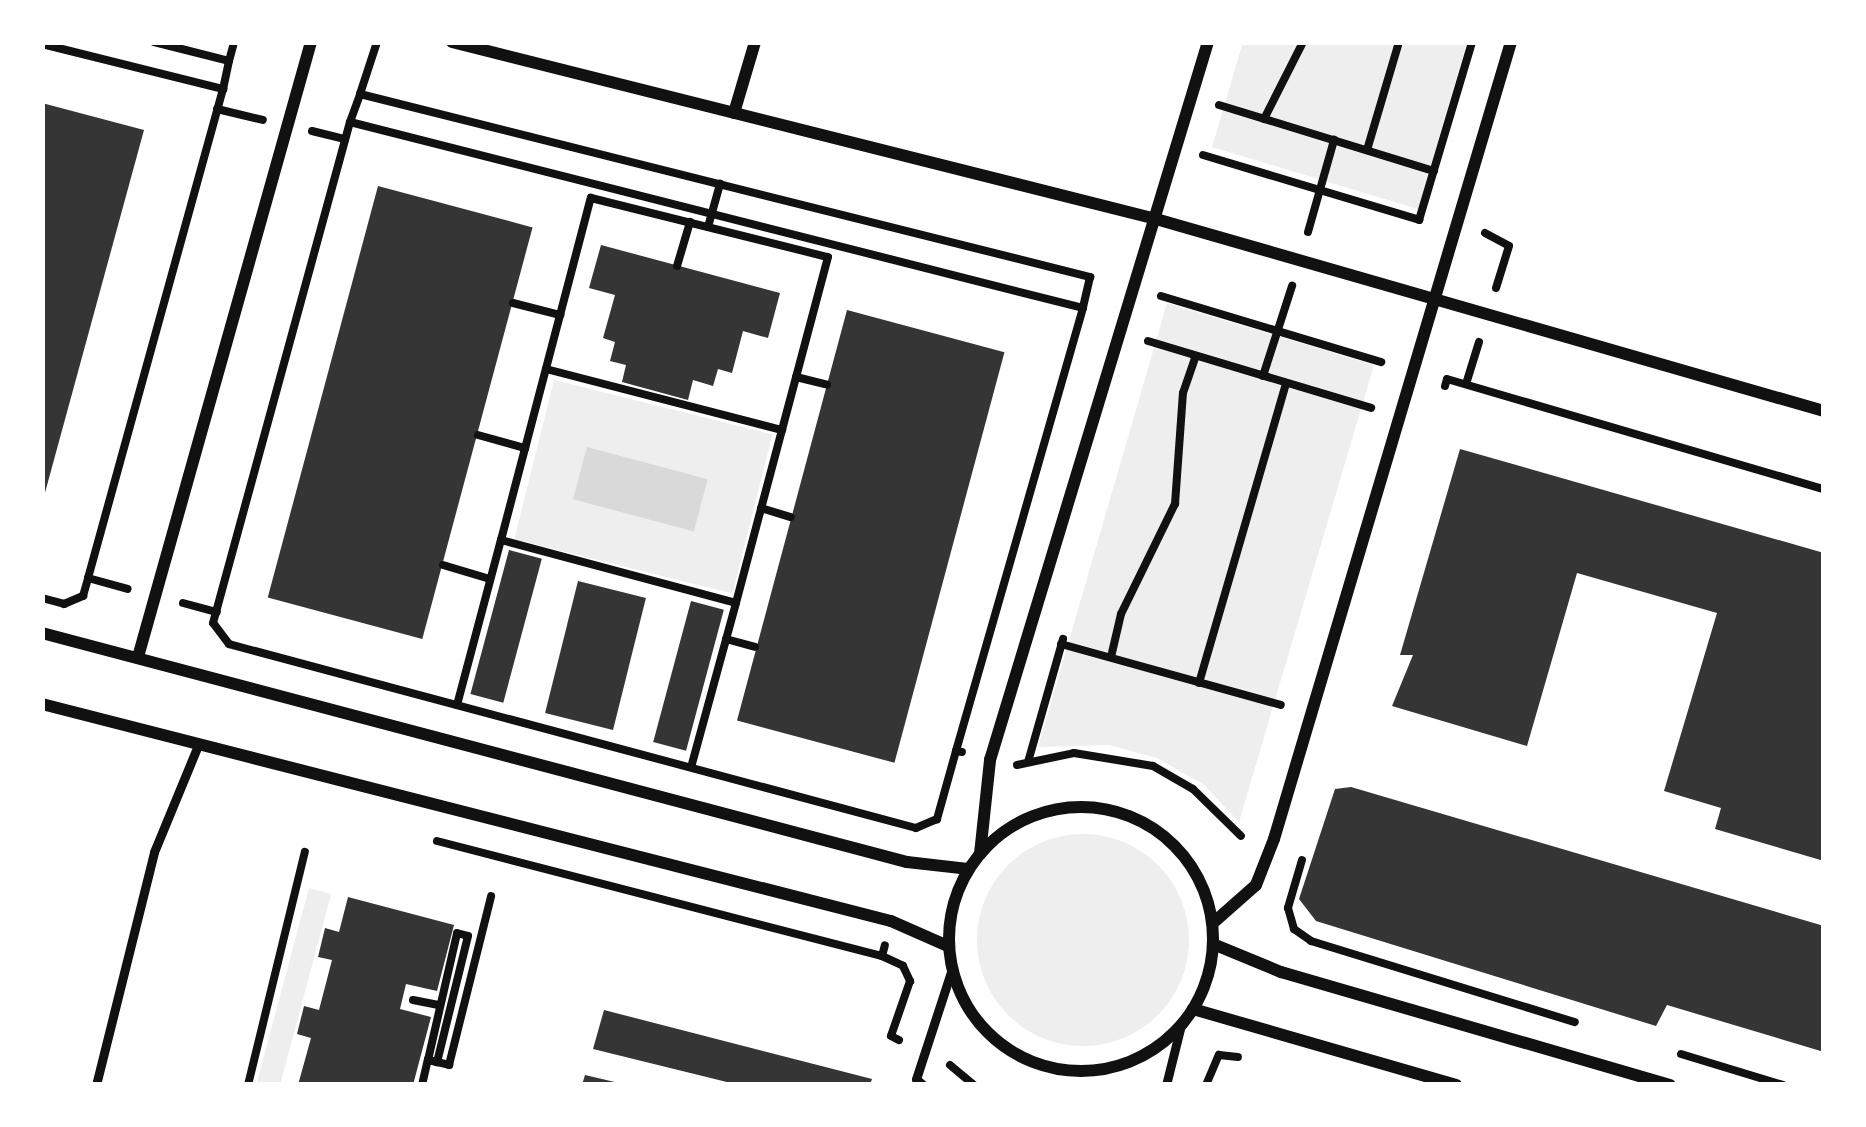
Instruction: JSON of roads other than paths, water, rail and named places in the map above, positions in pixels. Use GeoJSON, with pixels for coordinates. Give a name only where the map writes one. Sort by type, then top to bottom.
{"type":"FeatureCollection","features":[{"type":"Feature","properties":{"kind":"street"},"geometry":{"type":"LineString","coordinates":[[138,657],[311,42]]}},
{"type":"Feature","properties":{"kind":"street"},"geometry":{"type":"LineString","coordinates":[[452,42],[1156,219],[1824,411]]}},
{"type":"Feature","properties":{"kind":"street"},"geometry":{"type":"LineString","coordinates":[[734,113],[755,42]]}},
{"type":"Feature","properties":{"kind":"street"},"geometry":{"type":"LineString","coordinates":[[980,854],[990,760],[1208,42]]}},
{"type":"Feature","properties":{"kind":"street"},"geometry":{"type":"LineString","coordinates":[[1213,923],[1256,885],[1274,839],[1511,42]]}},
{"type":"Feature","properties":{"kind":"street"},"geometry":{"type":"LineString","coordinates":[[42,633],[907,862],[968,869]]}},
{"type":"Feature","properties":{"kind":"street"},"geometry":{"type":"LineString","coordinates":[[42,704],[891,921],[949,946]]}},
{"type":"Feature","properties":{"kind":"street"},"geometry":{"type":"LineString","coordinates":[[1119,811],[1155,827],[1183,853],[1213,923],[1213,944],[1193,1010],[1181,1025],[1121,1065],[1049,1068],[986,1032],[952,969],[949,946],[952,906],[980,854],[1043,812],[1119,811]]}},
{"type":"Feature","properties":{"kind":"street"},"geometry":{"type":"LineString","coordinates":[[1213,944],[1670,1085]]}},
{"type":"Feature","properties":{"kind":"street"},"geometry":{"type":"LineString","coordinates":[[1193,1010],[1456,1085]]}},
{"type":"Feature","properties":{"kind":"lane"},"geometry":{"type":"LineString","coordinates":[[96,1085],[154,852],[198,745]]}},
{"type":"Feature","properties":{"kind":"lane"},"geometry":{"type":"LineString","coordinates":[[923,1085],[916,1079],[952,969]]}},
{"type":"Feature","properties":{"kind":"lane"},"geometry":{"type":"LineString","coordinates":[[1166,1085],[1181,1025]]}}]}
